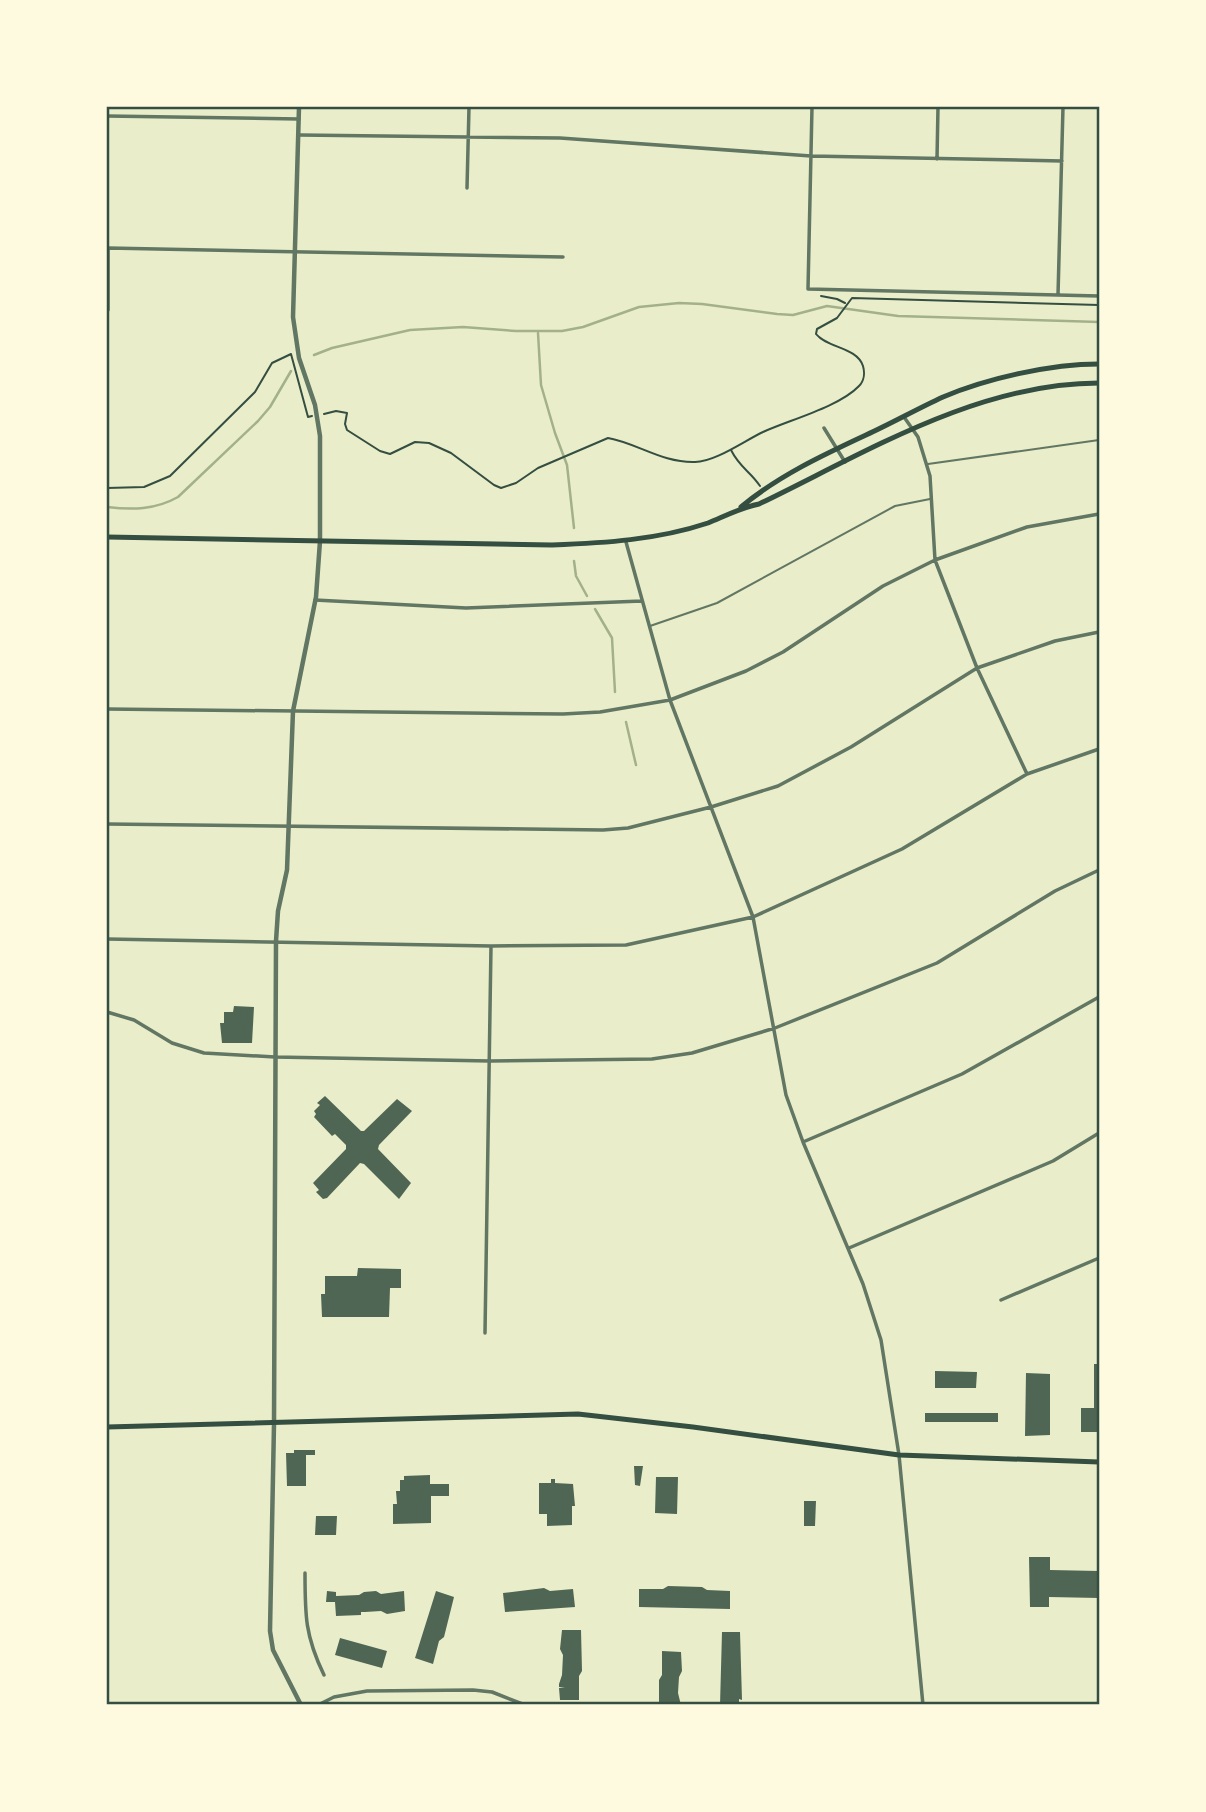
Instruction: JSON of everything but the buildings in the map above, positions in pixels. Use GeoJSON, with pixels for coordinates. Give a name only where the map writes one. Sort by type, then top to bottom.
{"type":"FeatureCollection","features":[{"type":"Feature","properties":{"kind":"main road"},"geometry":{"type":"LineString","coordinates":[[739,509],[762,490],[837,449],[945,397],[1001,378],[1080,364],[1099,364]]}},
{"type":"Feature","properties":{"kind":"main road"},"geometry":{"type":"LineString","coordinates":[[107,537],[552,545],[626,542],[707,523],[739,509],[759,504],[912,428],[949,414],[1021,393],[1099,383]]}},
{"type":"Feature","properties":{"kind":"main road"},"geometry":{"type":"LineString","coordinates":[[107,1427],[578,1414],[899,1455],[1099,1462]]}},
{"type":"Feature","properties":{"kind":"street"},"geometry":{"type":"LineString","coordinates":[[299,107],[294,330],[299,358],[317,415],[321,465],[320,541],[315,600],[293,711],[287,870],[278,911],[276,941],[274,1424],[270,1631],[273,1650],[301,1705]]}},
{"type":"Feature","properties":{"kind":"street"},"geometry":{"type":"LineString","coordinates":[[467,188],[469,107]]}},
{"type":"Feature","properties":{"kind":"street"},"geometry":{"type":"LineString","coordinates":[[812,107],[808,289],[1099,296]]}},
{"type":"Feature","properties":{"kind":"street"},"geometry":{"type":"LineString","coordinates":[[937,159],[939,107]]}},
{"type":"Feature","properties":{"kind":"street"},"geometry":{"type":"LineString","coordinates":[[1058,295],[1063,107]]}},
{"type":"Feature","properties":{"kind":"street"},"geometry":{"type":"LineString","coordinates":[[107,116],[299,119]]}},
{"type":"Feature","properties":{"kind":"street"},"geometry":{"type":"LineString","coordinates":[[299,135],[560,138],[811,156],[1062,161]]}},
{"type":"Feature","properties":{"kind":"street"},"geometry":{"type":"LineString","coordinates":[[108,310],[108,248],[563,257]]}},
{"type":"Feature","properties":{"kind":"street"},"geometry":{"type":"LineString","coordinates":[[904,417],[912,428],[927,464],[935,560],[977,668],[1027,774]]}},
{"type":"Feature","properties":{"kind":"street"},"geometry":{"type":"LineString","coordinates":[[824,428],[845,462]]}},
{"type":"Feature","properties":{"kind":"street"},"geometry":{"type":"LineString","coordinates":[[107,709],[562,714],[600,712],[670,700],[746,671],[783,652],[883,586],[935,560],[1027,527],[1099,514]]}},
{"type":"Feature","properties":{"kind":"street"},"geometry":{"type":"LineString","coordinates":[[626,542],[670,700],[752,917],[786,1095],[803,1142],[849,1248],[881,1339],[899,1455],[923,1705]]}},
{"type":"Feature","properties":{"kind":"street"},"geometry":{"type":"LineString","coordinates":[[315,600],[466,608],[642,601]]}},
{"type":"Feature","properties":{"kind":"street"},"geometry":{"type":"LineString","coordinates":[[107,824],[603,830],[628,828],[711,807],[778,786],[851,747],[977,668],[1055,641],[1099,632]]}},
{"type":"Feature","properties":{"kind":"street"},"geometry":{"type":"LineString","coordinates":[[107,939],[491,946],[626,945],[752,917],[902,849],[1027,774],[1099,749]]}},
{"type":"Feature","properties":{"kind":"street"},"geometry":{"type":"LineString","coordinates":[[108,1012],[134,1020],[172,1043],[204,1053],[275,1057],[490,1060],[652,1059],[692,1053],[775,1028],[937,963],[1055,891],[1099,870]]}},
{"type":"Feature","properties":{"kind":"street"},"geometry":{"type":"LineString","coordinates":[[485,1333],[491,946]]}},
{"type":"Feature","properties":{"kind":"street"},"geometry":{"type":"LineString","coordinates":[[803,1142],[962,1073],[1099,997]]}},
{"type":"Feature","properties":{"kind":"street"},"geometry":{"type":"LineString","coordinates":[[849,1248],[1053,1161],[1099,1133]]}},
{"type":"Feature","properties":{"kind":"street"},"geometry":{"type":"LineString","coordinates":[[1001,1300],[1099,1258]]}},
{"type":"Feature","properties":{"kind":"street"},"geometry":{"type":"LineString","coordinates":[[305,1573],[307,1632],[312,1651],[324,1675]]}},
{"type":"Feature","properties":{"kind":"street"},"geometry":{"type":"LineString","coordinates":[[318,1705],[334,1696],[367,1690],[492,1692],[525,1705]]}},
{"type":"Feature","properties":{"kind":"lane"},"geometry":{"type":"LineString","coordinates":[[927,464],[1099,440]]}},
{"type":"Feature","properties":{"kind":"lane"},"geometry":{"type":"LineString","coordinates":[[649,626],[717,603],[895,506],[932,499]]}},
{"type":"Feature","properties":{"kind":"path"},"geometry":{"type":"LineString","coordinates":[[816,289],[819,296],[837,299],[846,304]]}},
{"type":"Feature","properties":{"kind":"path"},"geometry":{"type":"LineString","coordinates":[[107,488],[144,486],[170,476],[255,392],[272,363],[285,355],[291,355],[308,417],[336,411],[347,412],[347,430],[385,453],[394,453],[415,442],[439,447],[501,488],[607,438],[656,455],[694,463],[823,408],[852,392],[862,383],[864,368],[860,359],[823,341],[816,334],[817,329],[837,318],[852,298],[1099,305]]}},
{"type":"Feature","properties":{"kind":"path"},"geometry":{"type":"LineString","coordinates":[[730,449],[740,467],[759,484]]}},
{"type":"Feature","properties":{"kind":"waterway"},"geometry":{"type":"LineString","coordinates":[[314,355],[332,348],[410,330],[463,327],[562,331],[583,327],[639,307],[679,303],[793,315],[827,306],[898,316],[1099,322]]}},
{"type":"Feature","properties":{"kind":"waterway"},"geometry":{"type":"LineString","coordinates":[[538,333],[541,385],[567,465],[574,528]]}},
{"type":"Feature","properties":{"kind":"waterway"},"geometry":{"type":"LineString","coordinates":[[107,507],[143,508],[178,497],[258,421],[270,407],[291,371]]}},
{"type":"Feature","properties":{"kind":"waterway"},"geometry":{"type":"LineString","coordinates":[[574,561],[576,576],[587,596]]}},
{"type":"Feature","properties":{"kind":"waterway"},"geometry":{"type":"LineString","coordinates":[[595,609],[612,638],[615,692]]}},
{"type":"Feature","properties":{"kind":"waterway"},"geometry":{"type":"LineString","coordinates":[[626,722],[636,765]]}}]}
